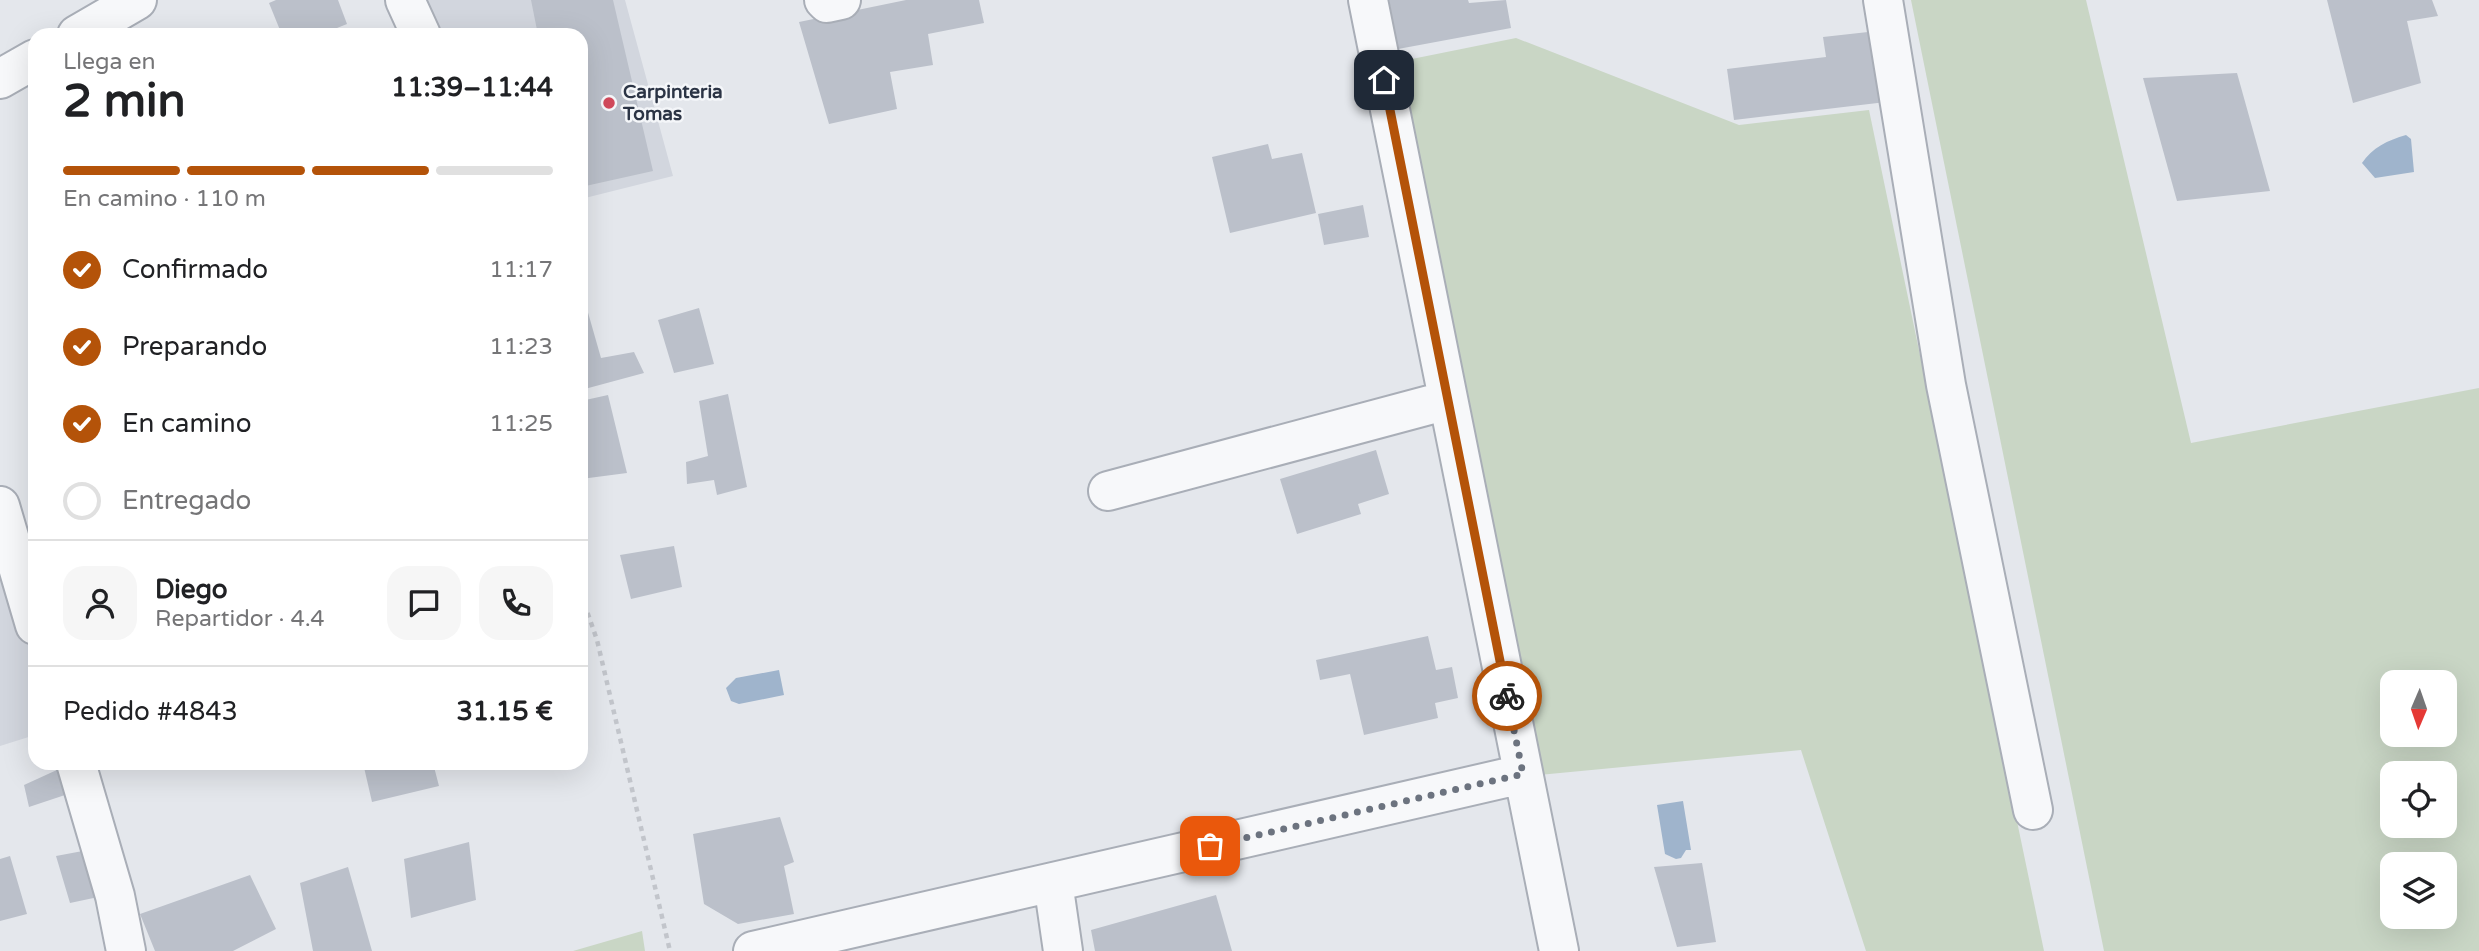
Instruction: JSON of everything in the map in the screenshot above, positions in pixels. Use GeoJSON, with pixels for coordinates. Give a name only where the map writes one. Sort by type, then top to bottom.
{"type":"FeatureCollection","features":[{"type":"Feature","properties":{"kind":"street"},"geometry":{"type":"LineString","coordinates":[[89,28],[137,0]]}},
{"type":"Feature","properties":{"kind":"street"},"geometry":{"type":"LineString","coordinates":[[405,0],[418,28]]}},
{"type":"Feature","properties":{"kind":"street"},"geometry":{"type":"LineString","coordinates":[[824,0],[827,3],[841,0]]}},
{"type":"Feature","properties":{"kind":"street"},"geometry":{"type":"LineString","coordinates":[[1368,0],[1559,951]]}},
{"type":"Feature","properties":{"kind":"street"},"geometry":{"type":"LineString","coordinates":[[1882,0],[1946,385],[2033,810]]}},
{"type":"Feature","properties":{"kind":"street"},"geometry":{"type":"LineString","coordinates":[[0,79],[28,63]]}},
{"type":"Feature","properties":{"kind":"street"},"geometry":{"type":"LineString","coordinates":[[1108,491],[1448,400]]}},
{"type":"Feature","properties":{"kind":"street"},"geometry":{"type":"LineString","coordinates":[[0,506],[28,601]]}},
{"type":"Feature","properties":{"kind":"street"},"geometry":{"type":"LineString","coordinates":[[78,770],[116,896],[126,951]]}},
{"type":"Feature","properties":{"kind":"street"},"geometry":{"type":"LineString","coordinates":[[752,951],[1523,774]]}},
{"type":"Feature","properties":{"kind":"street"},"geometry":{"type":"LineString","coordinates":[[1053,882],[1063,951]]}},
{"type":"Feature","properties":{"kind":"path"},"geometry":{"type":"LineString","coordinates":[[588,614],[597,640],[670,951]]}},
{"type":"Feature","properties":{"kind":"shaded area","name":"Carpinteria Tomas"},"geometry":{"type":"Polygon","coordinates":[[[423,0],[625,0],[673,176],[588,197],[588,28],[432,28],[423,0]]]}},
{"type":"Feature","properties":{"kind":"shaded area"},"geometry":{"type":"Polygon","coordinates":[[[0,517],[28,607],[28,737],[0,746],[0,517]]]}},
{"type":"Feature","properties":{"kind":"green space"},"geometry":{"type":"Polygon","coordinates":[[[1911,0],[2086,0],[2191,443],[2479,388],[2479,951],[2104,951],[1911,0]]]}},
{"type":"Feature","properties":{"kind":"green space"},"geometry":{"type":"Polygon","coordinates":[[[1516,38],[1739,125],[1869,110],[2044,951],[1866,951],[1801,750],[1539,775],[1392,63],[1516,38]]]}},
{"type":"Feature","properties":{"kind":"green space"},"geometry":{"type":"Polygon","coordinates":[[[642,931],[645,951],[573,951],[642,931]]]}},
{"type":"Feature","properties":{"kind":"water"},"geometry":{"type":"Polygon","coordinates":[[[2406,135],[2411,139],[2414,172],[2375,178],[2362,163],[2381,145],[2406,135]]]}},
{"type":"Feature","properties":{"kind":"water"},"geometry":{"type":"Polygon","coordinates":[[[779,670],[784,695],[739,704],[731,701],[726,688],[736,678],[779,670]]]}},
{"type":"Feature","properties":{"kind":"water"},"geometry":{"type":"Polygon","coordinates":[[[1683,801],[1691,850],[1686,850],[1681,858],[1676,859],[1665,854],[1657,805],[1683,801]]]}},
{"type":"Feature","properties":{"kind":"building"},"geometry":{"type":"Polygon","coordinates":[[[276,0],[338,0],[347,24],[337,28],[279,28],[269,3],[276,0]]]}},
{"type":"Feature","properties":{"kind":"building","name":"Carpinteria Tomas"},"geometry":{"type":"Polygon","coordinates":[[[531,0],[613,0],[653,171],[588,185],[588,28],[537,28],[531,0]]]}},
{"type":"Feature","properties":{"kind":"building"},"geometry":{"type":"Polygon","coordinates":[[[906,0],[979,0],[984,23],[928,34],[933,65],[890,72],[897,109],[829,124],[799,22],[906,0]]]}},
{"type":"Feature","properties":{"kind":"building"},"geometry":{"type":"Polygon","coordinates":[[[1389,0],[1468,0],[1469,3],[1506,0],[1511,28],[1398,49],[1389,0]]]}},
{"type":"Feature","properties":{"kind":"building"},"geometry":{"type":"Polygon","coordinates":[[[2327,0],[2432,0],[2438,16],[2407,21],[2421,83],[2353,103],[2327,0]]]}},
{"type":"Feature","properties":{"kind":"building"},"geometry":{"type":"Polygon","coordinates":[[[1877,31],[1886,102],[1734,120],[1727,69],[1826,57],[1823,37],[1877,31]]]}},
{"type":"Feature","properties":{"kind":"building"},"geometry":{"type":"Polygon","coordinates":[[[2237,73],[2270,191],[2177,201],[2143,78],[2237,73]]]}},
{"type":"Feature","properties":{"kind":"building"},"geometry":{"type":"Polygon","coordinates":[[[1268,144],[1272,159],[1302,153],[1316,213],[1230,233],[1212,157],[1268,144]]]}},
{"type":"Feature","properties":{"kind":"building"},"geometry":{"type":"Polygon","coordinates":[[[1363,205],[1369,237],[1324,245],[1318,214],[1363,205]]]}},
{"type":"Feature","properties":{"kind":"building"},"geometry":{"type":"Polygon","coordinates":[[[699,308],[714,364],[674,373],[658,320],[699,308]]]}},
{"type":"Feature","properties":{"kind":"building"},"geometry":{"type":"Polygon","coordinates":[[[588,312],[601,358],[634,352],[644,373],[588,388],[588,312]]]}},
{"type":"Feature","properties":{"kind":"building"},"geometry":{"type":"Polygon","coordinates":[[[728,394],[747,487],[717,495],[714,480],[687,484],[686,462],[708,456],[699,401],[728,394]]]}},
{"type":"Feature","properties":{"kind":"building"},"geometry":{"type":"Polygon","coordinates":[[[608,395],[627,473],[588,478],[588,399],[608,395]]]}},
{"type":"Feature","properties":{"kind":"building"},"geometry":{"type":"Polygon","coordinates":[[[1376,450],[1389,494],[1358,504],[1361,514],[1297,534],[1280,479],[1376,450]]]}},
{"type":"Feature","properties":{"kind":"building"},"geometry":{"type":"Polygon","coordinates":[[[674,546],[682,587],[631,599],[620,555],[674,546]]]}},
{"type":"Feature","properties":{"kind":"building"},"geometry":{"type":"Polygon","coordinates":[[[1428,636],[1436,670],[1452,667],[1458,698],[1435,703],[1438,718],[1364,735],[1350,674],[1320,680],[1316,660],[1428,636]]]}},
{"type":"Feature","properties":{"kind":"building"},"geometry":{"type":"Polygon","coordinates":[[[60,770],[71,793],[29,807],[24,785],[60,770]]]}},
{"type":"Feature","properties":{"kind":"building"},"geometry":{"type":"Polygon","coordinates":[[[365,770],[435,770],[439,786],[372,802],[365,770]]]}},
{"type":"Feature","properties":{"kind":"building"},"geometry":{"type":"Polygon","coordinates":[[[780,817],[794,862],[784,866],[794,914],[738,924],[704,904],[693,834],[780,817]]]}},
{"type":"Feature","properties":{"kind":"building"},"geometry":{"type":"Polygon","coordinates":[[[469,842],[476,900],[411,918],[404,859],[469,842]]]}},
{"type":"Feature","properties":{"kind":"building"},"geometry":{"type":"Polygon","coordinates":[[[88,850],[103,896],[70,903],[56,856],[88,850]]]}},
{"type":"Feature","properties":{"kind":"building"},"geometry":{"type":"Polygon","coordinates":[[[10,856],[27,914],[0,921],[0,859],[10,856]]]}},
{"type":"Feature","properties":{"kind":"building"},"geometry":{"type":"Polygon","coordinates":[[[1702,863],[1716,942],[1677,947],[1654,867],[1702,863]]]}},
{"type":"Feature","properties":{"kind":"building"},"geometry":{"type":"Polygon","coordinates":[[[348,867],[372,951],[313,951],[300,883],[348,867]]]}},
{"type":"Feature","properties":{"kind":"building"},"geometry":{"type":"Polygon","coordinates":[[[250,875],[276,929],[233,951],[155,951],[140,914],[250,875]]]}},
{"type":"Feature","properties":{"kind":"building"},"geometry":{"type":"Polygon","coordinates":[[[1216,895],[1232,951],[1095,951],[1091,930],[1216,895]]]}},
{"type":"Feature","properties":{"kind":"way so far"},"geometry":{"type":"LineString","coordinates":[[1210,846],[1523,774],[1507,696]]}},
{"type":"Feature","properties":{"kind":"place","name":"Carpinteria Tomas"},"geometry":{"type":"Point","coordinates":[609,103]}},
{"type":"Feature","properties":{"kind":"route"},"geometry":{"type":"LineString","coordinates":[[1384,80],[1507,696]]}}]}
